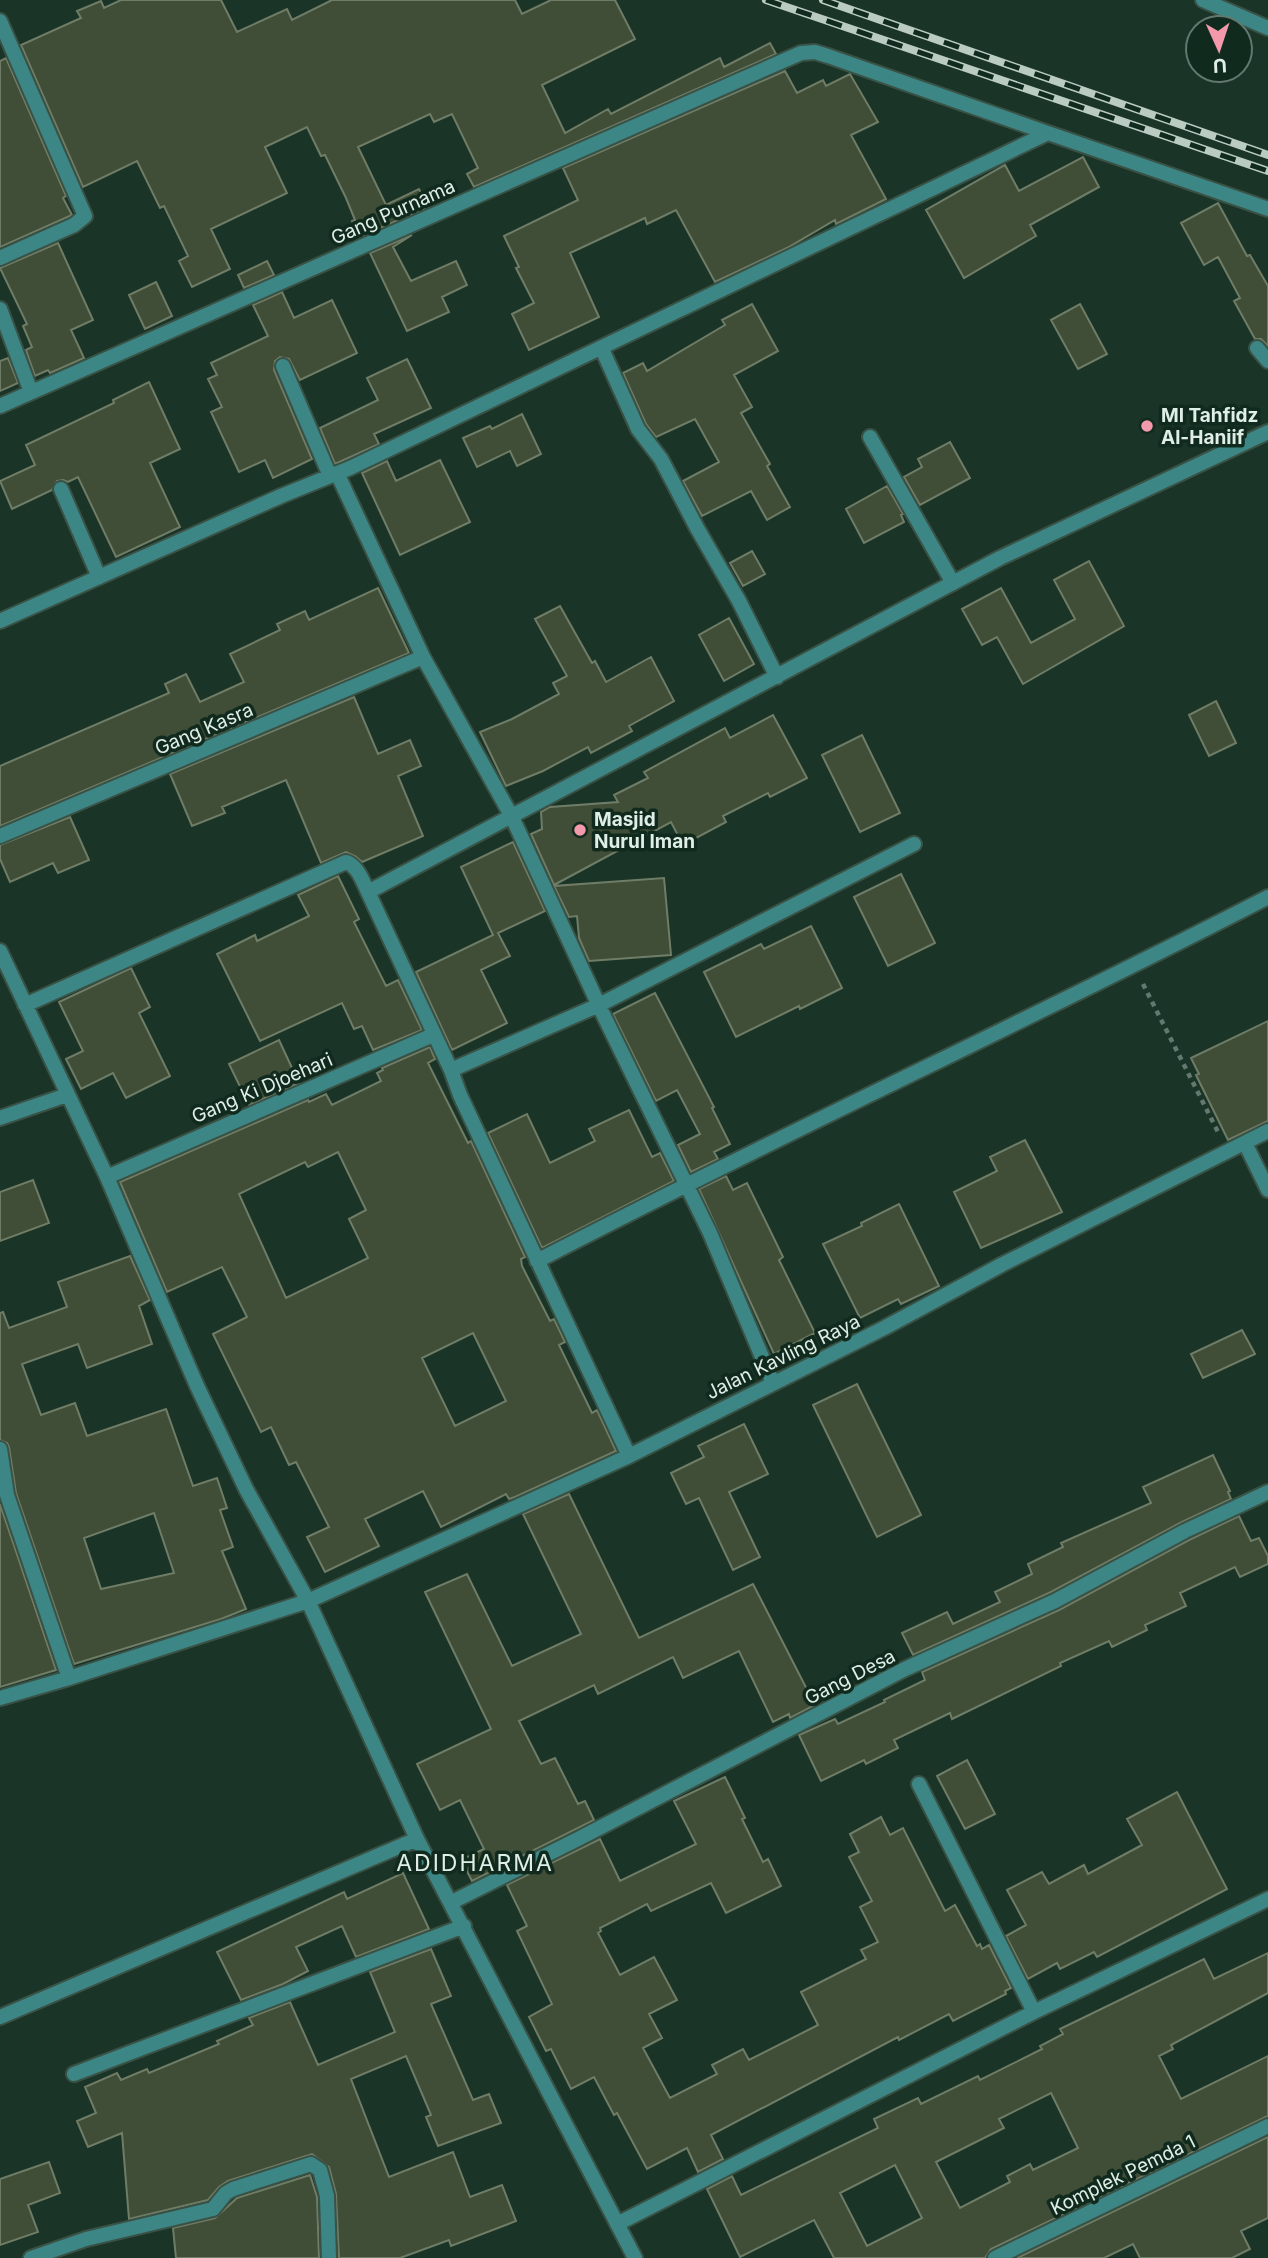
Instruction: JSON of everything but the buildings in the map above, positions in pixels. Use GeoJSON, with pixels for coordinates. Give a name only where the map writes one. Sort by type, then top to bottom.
{"type":"FeatureCollection","features":[{"type":"Feature","properties":{"kind":"street"},"geometry":{"type":"LineString","coordinates":[[1203,0],[1268,28]]}},
{"type":"Feature","properties":{"kind":"street"},"geometry":{"type":"LineString","coordinates":[[0,21],[85,216],[74,225],[0,258]]}},
{"type":"Feature","properties":{"kind":"street","name":"Gang Purnama"},"geometry":{"type":"LineString","coordinates":[[0,406],[801,53],[817,53],[1048,133]]}},
{"type":"Feature","properties":{"kind":"street"},"geometry":{"type":"LineString","coordinates":[[0,621],[333,475],[602,349],[1048,133],[1268,209]]}},
{"type":"Feature","properties":{"kind":"street"},"geometry":{"type":"LineString","coordinates":[[0,309],[31,392]]}},
{"type":"Feature","properties":{"kind":"street"},"geometry":{"type":"LineString","coordinates":[[1257,348],[1268,361]]}},
{"type":"Feature","properties":{"kind":"street"},"geometry":{"type":"LineString","coordinates":[[602,349],[638,429],[661,459],[739,601],[777,677]]}},
{"type":"Feature","properties":{"kind":"street"},"geometry":{"type":"LineString","coordinates":[[283,366],[333,475],[423,657],[512,817],[599,1005],[710,1233],[773,1383]]}},
{"type":"Feature","properties":{"kind":"street"},"geometry":{"type":"LineString","coordinates":[[368,892],[1000,558],[1268,432]]}},
{"type":"Feature","properties":{"kind":"street"},"geometry":{"type":"LineString","coordinates":[[870,437],[953,583]]}},
{"type":"Feature","properties":{"kind":"street"},"geometry":{"type":"LineString","coordinates":[[61,489],[99,577]]}},
{"type":"Feature","properties":{"kind":"street","name":"Gang Kasra"},"geometry":{"type":"LineString","coordinates":[[0,836],[423,657]]}},
{"type":"Feature","properties":{"kind":"street"},"geometry":{"type":"LineString","coordinates":[[451,1070],[599,1005],[914,844]]}},
{"type":"Feature","properties":{"kind":"street"},"geometry":{"type":"LineString","coordinates":[[25,1006],[340,863],[351,864],[368,892],[629,1456]]}},
{"type":"Feature","properties":{"kind":"street"},"geometry":{"type":"LineString","coordinates":[[537,1261],[686,1184],[1134,966],[1268,897]]}},
{"type":"Feature","properties":{"kind":"street"},"geometry":{"type":"LineString","coordinates":[[0,951],[107,1177],[246,1489],[307,1601],[417,1839],[635,2258]]}},
{"type":"Feature","properties":{"kind":"street","name":"Gang Ki Djoehari"},"geometry":{"type":"LineString","coordinates":[[107,1177],[433,1035]]}},
{"type":"Feature","properties":{"kind":"street"},"geometry":{"type":"LineString","coordinates":[[0,1118],[67,1096]]}},
{"type":"Feature","properties":{"kind":"street","name":"Jalan Kavling Raya"},"geometry":{"type":"LineString","coordinates":[[0,1698],[307,1601],[629,1456],[884,1328],[1003,1264],[1268,1132]]}},
{"type":"Feature","properties":{"kind":"street"},"geometry":{"type":"LineString","coordinates":[[1244,1143],[1268,1190]]}},
{"type":"Feature","properties":{"kind":"street"},"geometry":{"type":"LineString","coordinates":[[0,1449],[7,1495],[69,1678]]}},
{"type":"Feature","properties":{"kind":"street","name":"Gang Desa"},"geometry":{"type":"LineString","coordinates":[[452,1902],[905,1669],[1055,1601],[1185,1531],[1268,1492]]}},
{"type":"Feature","properties":{"kind":"street"},"geometry":{"type":"LineString","coordinates":[[919,1784],[1034,2012]]}},
{"type":"Feature","properties":{"kind":"street"},"geometry":{"type":"LineString","coordinates":[[0,2017],[417,1839]]}},
{"type":"Feature","properties":{"kind":"street"},"geometry":{"type":"LineString","coordinates":[[617,2224],[1034,2012],[1268,1899]]}},
{"type":"Feature","properties":{"kind":"street"},"geometry":{"type":"LineString","coordinates":[[74,2074],[464,1926]]}},
{"type":"Feature","properties":{"kind":"street","name":"Komplek Pemda 1"},"geometry":{"type":"LineString","coordinates":[[995,2258],[1268,2126]]}},
{"type":"Feature","properties":{"kind":"street"},"geometry":{"type":"LineString","coordinates":[[31,2258],[86,2239],[213,2209],[226,2193],[233,2189],[311,2164],[320,2170],[327,2196],[329,2258]]}},
{"type":"Feature","properties":{"kind":"path"},"geometry":{"type":"LineString","coordinates":[[1134,966],[1227,1152]]}},
{"type":"Feature","properties":{"kind":"railway"},"geometry":{"type":"LineString","coordinates":[[766,0],[1268,171]]}},
{"type":"Feature","properties":{"kind":"railway"},"geometry":{"type":"LineString","coordinates":[[823,0],[1268,155]]}},
{"type":"Feature","properties":{"kind":"place","name":"MI Tahfidz Al-Haniif"},"geometry":{"type":"Point","coordinates":[1147,426]}},
{"type":"Feature","properties":{"kind":"place","name":"Masjid Nurul Iman"},"geometry":{"type":"Point","coordinates":[580,830]}},
{"type":"Feature","properties":{"kind":"district","name":"ADIDHARMA"},"geometry":{"type":"Point","coordinates":[475,1863]}}]}
